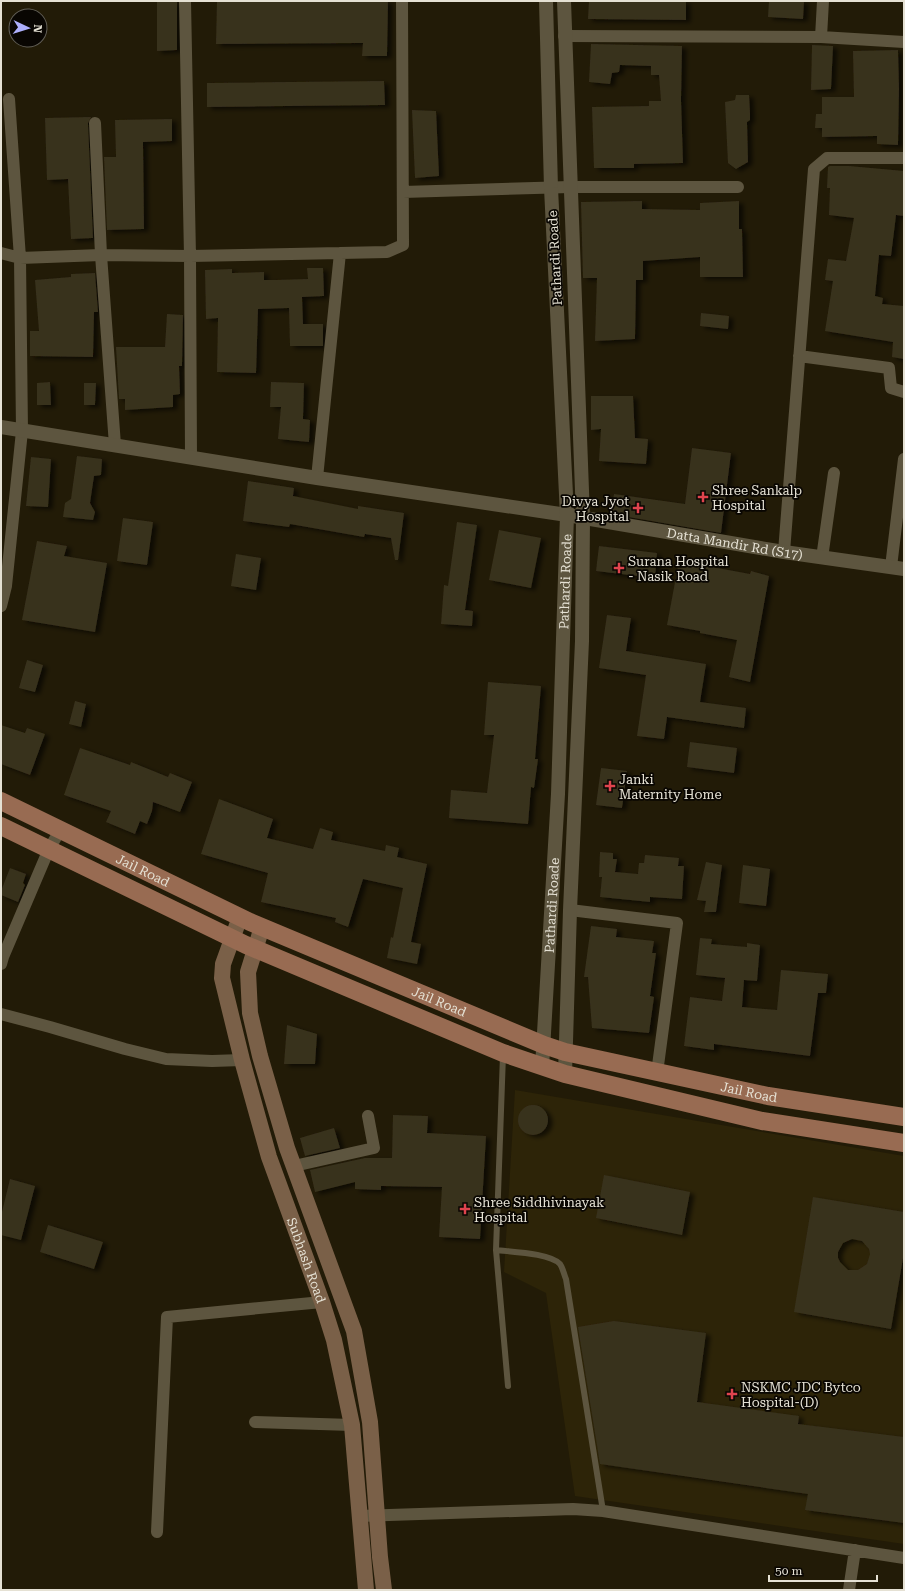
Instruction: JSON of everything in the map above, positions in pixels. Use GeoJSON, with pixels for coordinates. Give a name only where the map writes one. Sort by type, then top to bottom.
{"type":"FeatureCollection","features":[{"type":"Feature","properties":{"kind":"main road","name":"Jail Road"},"geometry":{"type":"LineString","coordinates":[[1,801],[262,927],[544,1045],[565,1052],[657,1073],[768,1096],[904,1118]]}},
{"type":"Feature","properties":{"kind":"main road","name":"Jail Road"},"geometry":{"type":"LineString","coordinates":[[1,826],[255,948],[503,1053],[542,1067],[565,1074],[762,1121],[904,1143]]}},
{"type":"Feature","properties":{"kind":"main road","name":"Subhash Road"},"geometry":{"type":"LineString","coordinates":[[240,917],[223,964],[222,978],[242,1060],[269,1158],[322,1302],[334,1340],[352,1424],[366,1590]]}},
{"type":"Feature","properties":{"kind":"main road","name":"Subhash Road"},"geometry":{"type":"LineString","coordinates":[[262,927],[248,972],[250,1012],[260,1056],[287,1148],[354,1330],[370,1422],[384,1590]]}},
{"type":"Feature","properties":{"kind":"street"},"geometry":{"type":"LineString","coordinates":[[185,1],[190,256],[191,458]]}},
{"type":"Feature","properties":{"kind":"street"},"geometry":{"type":"LineString","coordinates":[[1,253],[20,258],[101,255],[190,256],[387,252],[403,245],[402,1]]}},
{"type":"Feature","properties":{"kind":"street","name":"Pathardi Roade"},"geometry":{"type":"LineString","coordinates":[[542,1067],[558,794],[567,515],[551,188],[546,1]]}},
{"type":"Feature","properties":{"kind":"street"},"geometry":{"type":"LineString","coordinates":[[564,1],[564,36],[584,518],[582,641],[570,910],[565,1074]]}},
{"type":"Feature","properties":{"kind":"street"},"geometry":{"type":"LineString","coordinates":[[822,37],[823,1]]}},
{"type":"Feature","properties":{"kind":"street"},"geometry":{"type":"LineString","coordinates":[[564,36],[822,37],[904,42]]}},
{"type":"Feature","properties":{"kind":"street"},"geometry":{"type":"LineString","coordinates":[[1,606],[6,586],[5,555],[22,430],[20,258],[9,99]]}},
{"type":"Feature","properties":{"kind":"street"},"geometry":{"type":"LineString","coordinates":[[95,123],[101,255],[115,445]]}},
{"type":"Feature","properties":{"kind":"street"},"geometry":{"type":"LineString","coordinates":[[784,552],[814,169],[827,158],[904,158]]}},
{"type":"Feature","properties":{"kind":"street"},"geometry":{"type":"LineString","coordinates":[[403,192],[570,187],[738,187]]}},
{"type":"Feature","properties":{"kind":"street"},"geometry":{"type":"LineString","coordinates":[[317,478],[340,253]]}},
{"type":"Feature","properties":{"kind":"street"},"geometry":{"type":"LineString","coordinates":[[799,356],[889,368],[891,388],[904,392]]}},
{"type":"Feature","properties":{"kind":"street","name":"Datta Mandir Rd (S17)"},"geometry":{"type":"LineString","coordinates":[[1,427],[317,478],[567,515],[822,558],[897,568]]}},
{"type":"Feature","properties":{"kind":"street"},"geometry":{"type":"LineString","coordinates":[[897,568],[904,459]]}},
{"type":"Feature","properties":{"kind":"street"},"geometry":{"type":"LineString","coordinates":[[822,558],[834,473]]}},
{"type":"Feature","properties":{"kind":"street"},"geometry":{"type":"LineString","coordinates":[[1,964],[49,849],[61,829]]}},
{"type":"Feature","properties":{"kind":"street"},"geometry":{"type":"LineString","coordinates":[[570,910],[677,923],[657,1073]]}},
{"type":"Feature","properties":{"kind":"street"},"geometry":{"type":"LineString","coordinates":[[1,1014],[50,1026],[125,1049],[166,1059],[212,1061],[242,1060]]}},
{"type":"Feature","properties":{"kind":"street"},"geometry":{"type":"LineString","coordinates":[[294,1166],[374,1148],[368,1116]]}},
{"type":"Feature","properties":{"kind":"street"},"geometry":{"type":"LineString","coordinates":[[156,1532],[167,1317],[322,1302]]}},
{"type":"Feature","properties":{"kind":"street"},"geometry":{"type":"LineString","coordinates":[[254,1422],[352,1424]]}},
{"type":"Feature","properties":{"kind":"street"},"geometry":{"type":"LineString","coordinates":[[359,1516],[573,1509],[603,1510],[904,1558]]}},
{"type":"Feature","properties":{"kind":"street"},"geometry":{"type":"LineString","coordinates":[[849,1590],[855,1550]]}},
{"type":"Feature","properties":{"kind":"lane"},"geometry":{"type":"LineString","coordinates":[[503,1053],[496,1250],[508,1386]]}},
{"type":"Feature","properties":{"kind":"lane"},"geometry":{"type":"LineString","coordinates":[[496,1250],[554,1259],[562,1265],[566,1279],[603,1510]]}},
{"type":"Feature","properties":{"kind":"shaded area","name":"NSKMC JDC Bytco Hospital-(D)"},"geometry":{"type":"Polygon","coordinates":[[[515,1090],[904,1156],[904,1544],[575,1496],[546,1293],[504,1272],[515,1090]]]}},
{"type":"Feature","properties":{"kind":"building"},"geometry":{"type":"Polygon","coordinates":[[[157,1],[177,1],[177,50],[157,51],[157,1]]]}},
{"type":"Feature","properties":{"kind":"building"},"geometry":{"type":"Polygon","coordinates":[[[217,1],[388,1],[387,56],[362,56],[363,43],[216,44],[217,1]]]}},
{"type":"Feature","properties":{"kind":"building"},"geometry":{"type":"Polygon","coordinates":[[[589,1],[686,1],[686,20],[588,19],[589,1]]]}},
{"type":"Feature","properties":{"kind":"building"},"geometry":{"type":"Polygon","coordinates":[[[769,1],[804,1],[803,19],[768,17],[769,1]]]}},
{"type":"Feature","properties":{"kind":"building"},"geometry":{"type":"Polygon","coordinates":[[[591,44],[682,46],[681,100],[683,163],[634,164],[634,168],[594,168],[592,107],[649,106],[649,101],[661,101],[659,75],[651,75],[651,66],[620,65],[619,72],[612,73],[610,84],[589,82],[591,44]]]}},
{"type":"Feature","properties":{"kind":"building"},"geometry":{"type":"Polygon","coordinates":[[[812,45],[833,46],[831,89],[811,90],[812,45]]]}},
{"type":"Feature","properties":{"kind":"building"},"geometry":{"type":"Polygon","coordinates":[[[898,50],[898,145],[877,144],[877,136],[822,137],[822,128],[815,128],[816,114],[822,114],[822,97],[854,97],[853,51],[898,50]]]}},
{"type":"Feature","properties":{"kind":"building"},"geometry":{"type":"Polygon","coordinates":[[[384,81],[385,105],[207,107],[207,83],[384,81]]]}},
{"type":"Feature","properties":{"kind":"building"},"geometry":{"type":"Polygon","coordinates":[[[736,95],[749,95],[750,120],[747,122],[748,162],[736,169],[728,163],[725,102],[735,100],[736,95]]]}},
{"type":"Feature","properties":{"kind":"building"},"geometry":{"type":"Polygon","coordinates":[[[412,110],[436,111],[439,176],[415,178],[412,110]]]}},
{"type":"Feature","properties":{"kind":"building"},"geometry":{"type":"Polygon","coordinates":[[[91,117],[88,123],[93,238],[71,239],[68,179],[47,180],[45,118],[91,117]]]}},
{"type":"Feature","properties":{"kind":"building"},"geometry":{"type":"Polygon","coordinates":[[[172,119],[172,141],[143,142],[144,229],[107,230],[104,157],[116,157],[115,120],[172,119]]]}},
{"type":"Feature","properties":{"kind":"building"},"geometry":{"type":"Polygon","coordinates":[[[849,166],[904,171],[904,216],[896,215],[891,256],[879,255],[875,296],[883,298],[882,304],[904,306],[904,359],[892,357],[893,342],[825,331],[833,281],[825,280],[828,259],[846,261],[854,218],[829,215],[830,188],[827,188],[828,167],[849,166]]]}},
{"type":"Feature","properties":{"kind":"building"},"geometry":{"type":"Polygon","coordinates":[[[642,201],[642,209],[700,210],[700,203],[739,201],[739,229],[742,229],[743,277],[700,277],[700,257],[643,261],[643,280],[636,280],[635,339],[595,341],[597,278],[583,278],[581,202],[642,201]]]}},
{"type":"Feature","properties":{"kind":"building"},"geometry":{"type":"Polygon","coordinates":[[[307,268],[323,268],[324,296],[302,297],[303,324],[323,324],[323,346],[290,346],[289,308],[258,309],[256,373],[217,372],[218,318],[206,319],[205,270],[232,269],[232,273],[264,272],[264,280],[275,280],[308,279],[307,268]]]}},
{"type":"Feature","properties":{"kind":"building"},"geometry":{"type":"Polygon","coordinates":[[[95,273],[98,312],[94,312],[93,357],[30,356],[30,331],[39,331],[35,280],[71,277],[71,274],[95,273]]]}},
{"type":"Feature","properties":{"kind":"building"},"geometry":{"type":"Polygon","coordinates":[[[701,313],[729,316],[728,329],[700,326],[701,313]]]}},
{"type":"Feature","properties":{"kind":"building"},"geometry":{"type":"Polygon","coordinates":[[[167,314],[183,315],[182,366],[179,366],[180,394],[173,395],[173,407],[125,410],[125,399],[119,399],[116,347],[165,347],[167,314]]]}},
{"type":"Feature","properties":{"kind":"building"},"geometry":{"type":"Polygon","coordinates":[[[50,382],[51,405],[37,405],[37,383],[50,382]]]}},
{"type":"Feature","properties":{"kind":"building"},"geometry":{"type":"Polygon","coordinates":[[[271,382],[304,383],[303,419],[310,420],[309,442],[278,439],[281,407],[270,407],[271,382]]]}},
{"type":"Feature","properties":{"kind":"building"},"geometry":{"type":"Polygon","coordinates":[[[84,383],[96,383],[95,405],[84,405],[84,383]]]}},
{"type":"Feature","properties":{"kind":"building"},"geometry":{"type":"Polygon","coordinates":[[[591,396],[633,396],[635,438],[648,439],[646,464],[599,461],[601,429],[591,430],[591,396]]]}},
{"type":"Feature","properties":{"kind":"building"},"geometry":{"type":"Polygon","coordinates":[[[692,448],[731,453],[721,533],[611,514],[614,494],[685,504],[692,448]]]}},
{"type":"Feature","properties":{"kind":"building"},"geometry":{"type":"Polygon","coordinates":[[[77,456],[102,459],[101,475],[94,476],[90,503],[95,512],[93,520],[63,517],[65,503],[71,499],[77,456]]]}},
{"type":"Feature","properties":{"kind":"building"},"geometry":{"type":"Polygon","coordinates":[[[31,457],[51,459],[48,507],[26,506],[31,457]]]}},
{"type":"Feature","properties":{"kind":"building"},"geometry":{"type":"Polygon","coordinates":[[[248,481],[294,488],[293,496],[358,509],[358,506],[404,513],[398,560],[395,560],[391,538],[365,534],[364,537],[290,524],[289,527],[243,521],[248,481]]]}},
{"type":"Feature","properties":{"kind":"building"},"geometry":{"type":"Polygon","coordinates":[[[123,518],[153,522],[147,565],[117,561],[123,518]]]}},
{"type":"Feature","properties":{"kind":"building"},"geometry":{"type":"Polygon","coordinates":[[[457,522],[477,525],[465,610],[473,611],[472,626],[441,624],[444,585],[448,586],[457,522]]]}},
{"type":"Feature","properties":{"kind":"building"},"geometry":{"type":"Polygon","coordinates":[[[499,530],[541,538],[531,588],[489,580],[499,530]]]}},
{"type":"Feature","properties":{"kind":"building"},"geometry":{"type":"Polygon","coordinates":[[[37,541],[67,546],[64,556],[107,563],[95,632],[22,620],[37,541]]]}},
{"type":"Feature","properties":{"kind":"building"},"geometry":{"type":"Polygon","coordinates":[[[599,546],[657,553],[655,578],[596,571],[599,546]]]}},
{"type":"Feature","properties":{"kind":"building"},"geometry":{"type":"Polygon","coordinates":[[[236,554],[261,558],[256,590],[231,586],[236,554]]]}},
{"type":"Feature","properties":{"kind":"building"},"geometry":{"type":"Polygon","coordinates":[[[679,561],[750,574],[751,571],[769,576],[750,682],[729,677],[737,640],[667,625],[679,561]]]}},
{"type":"Feature","properties":{"kind":"building"},"geometry":{"type":"Polygon","coordinates":[[[607,615],[631,618],[626,651],[706,664],[700,702],[746,708],[744,728],[667,717],[664,739],[637,736],[646,675],[599,668],[607,615]]]}},
{"type":"Feature","properties":{"kind":"building"},"geometry":{"type":"Polygon","coordinates":[[[27,660],[43,665],[35,692],[19,688],[27,660]]]}},
{"type":"Feature","properties":{"kind":"building"},"geometry":{"type":"Polygon","coordinates":[[[488,682],[541,686],[535,759],[538,759],[534,788],[531,787],[528,824],[449,818],[451,790],[487,793],[494,735],[484,735],[488,682]]]}},
{"type":"Feature","properties":{"kind":"building"},"geometry":{"type":"Polygon","coordinates":[[[75,701],[86,704],[81,727],[69,724],[75,701]]]}},
{"type":"Feature","properties":{"kind":"building"},"geometry":{"type":"Polygon","coordinates":[[[1,725],[25,733],[27,728],[45,734],[30,775],[1,764],[1,725]]]}},
{"type":"Feature","properties":{"kind":"building"},"geometry":{"type":"Polygon","coordinates":[[[690,742],[737,748],[734,773],[687,767],[690,742]]]}},
{"type":"Feature","properties":{"kind":"building"},"geometry":{"type":"Polygon","coordinates":[[[80,748],[130,765],[131,762],[168,777],[170,773],[192,782],[180,812],[153,802],[152,811],[147,824],[140,821],[135,834],[106,822],[111,811],[64,795],[80,748]]]}},
{"type":"Feature","properties":{"kind":"building"},"geometry":{"type":"Polygon","coordinates":[[[601,768],[627,771],[622,808],[596,805],[601,768]]]}},
{"type":"Feature","properties":{"kind":"building"},"geometry":{"type":"Polygon","coordinates":[[[219,799],[273,819],[267,838],[313,849],[320,828],[333,832],[331,840],[385,851],[386,845],[399,848],[397,857],[427,864],[411,942],[421,944],[417,964],[387,958],[391,937],[393,938],[403,888],[363,879],[348,927],[335,922],[336,918],[261,902],[268,873],[201,854],[219,799]]]}},
{"type":"Feature","properties":{"kind":"building"},"geometry":{"type":"Polygon","coordinates":[[[600,852],[613,853],[613,859],[617,859],[615,872],[638,874],[639,863],[644,863],[645,855],[679,858],[678,866],[684,866],[682,899],[650,897],[650,902],[600,897],[602,877],[599,877],[600,852]]]}},
{"type":"Feature","properties":{"kind":"building"},"geometry":{"type":"Polygon","coordinates":[[[706,862],[722,865],[716,912],[704,912],[706,901],[697,900],[706,862]]]}},
{"type":"Feature","properties":{"kind":"building"},"geometry":{"type":"Polygon","coordinates":[[[743,865],[770,869],[766,906],[739,903],[743,865]]]}},
{"type":"Feature","properties":{"kind":"building"},"geometry":{"type":"Polygon","coordinates":[[[10,868],[26,874],[23,883],[25,885],[18,902],[1,895],[1,891],[10,868]]]}},
{"type":"Feature","properties":{"kind":"building"},"geometry":{"type":"Polygon","coordinates":[[[591,926],[617,929],[616,937],[654,941],[652,953],[656,953],[650,996],[654,997],[649,1033],[592,1028],[588,977],[584,977],[591,926]]]}},
{"type":"Feature","properties":{"kind":"building"},"geometry":{"type":"Polygon","coordinates":[[[700,938],[712,939],[711,944],[747,947],[747,943],[760,945],[757,981],[744,980],[742,1007],[777,1010],[781,970],[828,974],[826,993],[818,993],[810,1056],[714,1044],[714,1050],[684,1046],[690,997],[722,1001],[725,978],[696,975],[700,938]]]}},
{"type":"Feature","properties":{"kind":"building"},"geometry":{"type":"Polygon","coordinates":[[[287,1025],[317,1034],[315,1064],[284,1064],[287,1025]]]}},
{"type":"Feature","properties":{"kind":"building"},"geometry":{"type":"Polygon","coordinates":[[[533,1105],[544,1109],[548,1120],[544,1131],[533,1135],[522,1131],[518,1120],[522,1109],[533,1105]]]}},
{"type":"Feature","properties":{"kind":"building"},"geometry":{"type":"Polygon","coordinates":[[[393,1115],[428,1116],[427,1133],[486,1136],[480,1239],[439,1237],[442,1187],[381,1186],[381,1190],[355,1189],[355,1182],[315,1192],[310,1170],[365,1158],[392,1158],[393,1115]]]}},
{"type":"Feature","properties":{"kind":"building"},"geometry":{"type":"Polygon","coordinates":[[[334,1128],[340,1148],[305,1156],[300,1138],[334,1128]]]}},
{"type":"Feature","properties":{"kind":"building"},"geometry":{"type":"Polygon","coordinates":[[[604,1175],[690,1192],[682,1235],[596,1218],[604,1175]]]}},
{"type":"Feature","properties":{"kind":"building"},"geometry":{"type":"Polygon","coordinates":[[[10,1179],[35,1186],[21,1240],[1,1235],[1,1216],[10,1179]]]}},
{"type":"Feature","properties":{"kind":"building"},"geometry":{"type":"Polygon","coordinates":[[[813,1197],[904,1212],[904,1252],[891,1329],[794,1312],[813,1197]],[[852,1239],[843,1243],[838,1252],[840,1262],[848,1270],[858,1270],[867,1264],[870,1254],[869,1249],[862,1241],[852,1239]]]}},
{"type":"Feature","properties":{"kind":"building"},"geometry":{"type":"Polygon","coordinates":[[[48,1225],[103,1242],[94,1269],[40,1252],[48,1225]]]}},
{"type":"Feature","properties":{"kind":"building"},"geometry":{"type":"Polygon","coordinates":[[[614,1321],[706,1333],[697,1402],[799,1416],[798,1424],[904,1437],[904,1523],[805,1510],[808,1494],[600,1464],[578,1327],[614,1321]]]}},
{"type":"Feature","properties":{"kind":"place","name":"Shree Sankalp Hospital"},"geometry":{"type":"Point","coordinates":[703,497]}},
{"type":"Feature","properties":{"kind":"place","name":"Divya Jyot Hospital"},"geometry":{"type":"Point","coordinates":[638,508]}},
{"type":"Feature","properties":{"kind":"place","name":"Surana Hospital - Nasik Road"},"geometry":{"type":"Point","coordinates":[619,568]}},
{"type":"Feature","properties":{"kind":"place","name":"Janki Maternity Home"},"geometry":{"type":"Point","coordinates":[610,786]}},
{"type":"Feature","properties":{"kind":"place","name":"Shree Siddhivinayak Hospital"},"geometry":{"type":"Point","coordinates":[465,1209]}},
{"type":"Feature","properties":{"kind":"place","name":"NSKMC JDC Bytco Hospital-(D)"},"geometry":{"type":"Point","coordinates":[732,1394]}}]}
